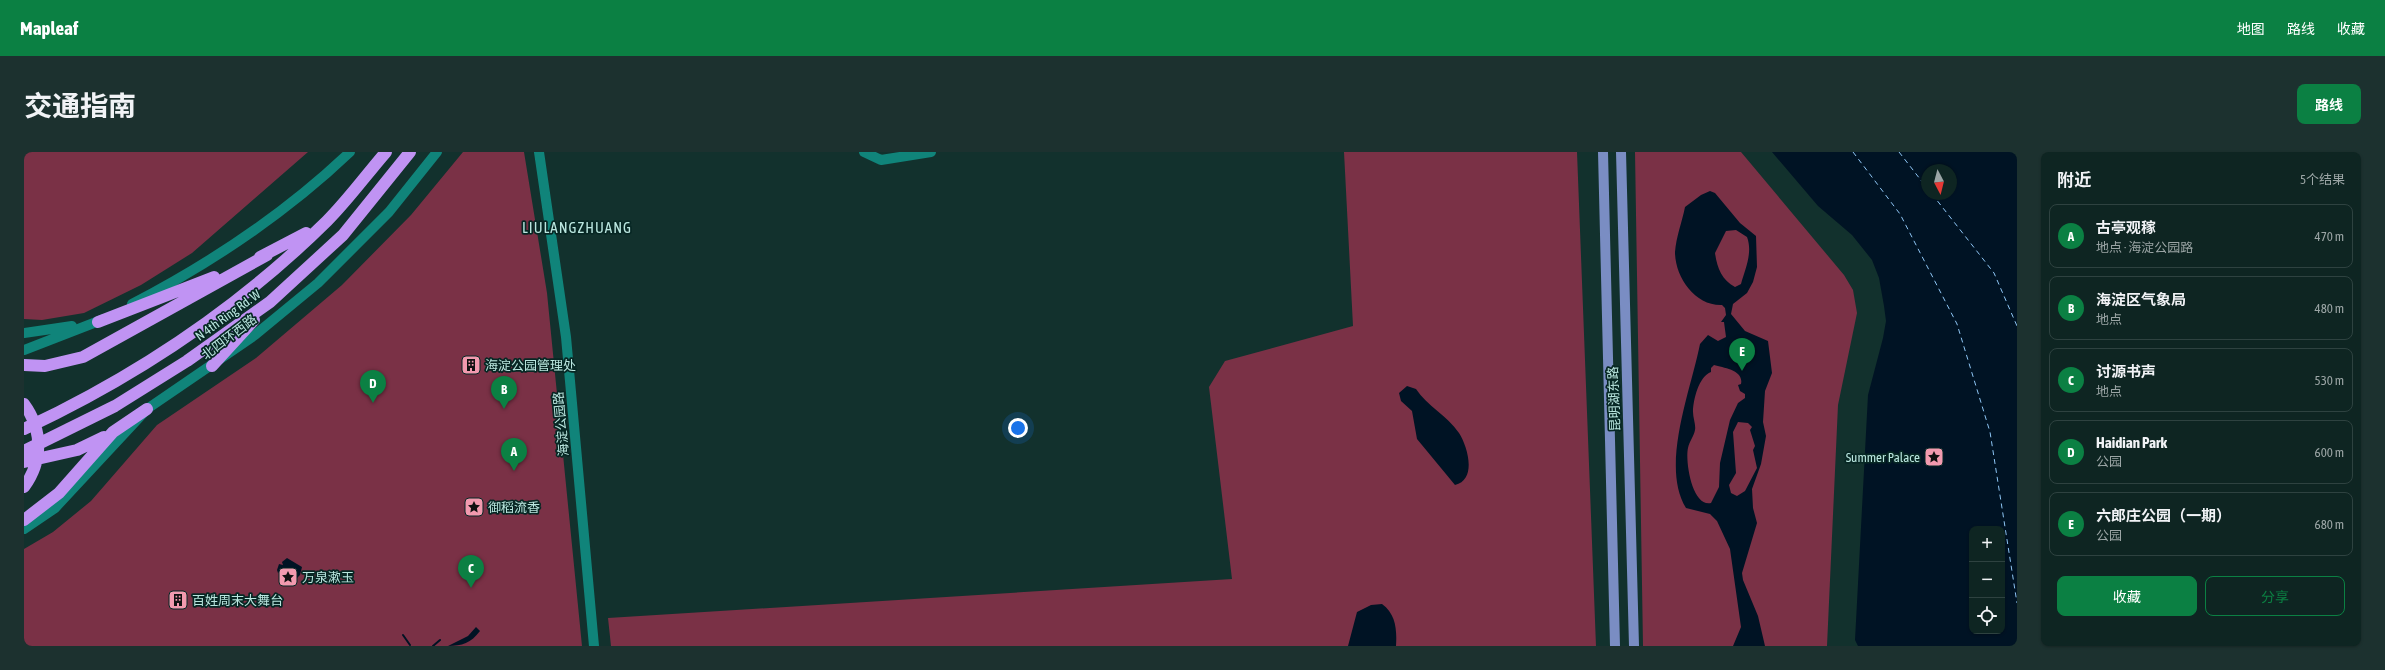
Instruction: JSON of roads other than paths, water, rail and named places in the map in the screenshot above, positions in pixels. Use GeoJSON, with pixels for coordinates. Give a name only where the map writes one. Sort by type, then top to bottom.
{"type":"FeatureCollection","features":[{"type":"Feature","properties":{"kind":"highway","name":"N 4th Ring Rd. W"},"geometry":{"type":"LineString","coordinates":[[24,429],[103,388],[175,345],[254,286],[327,220],[386,152]]}},
{"type":"Feature","properties":{"kind":"highway","name":"N 4th Ring Rd. W"},"geometry":{"type":"LineString","coordinates":[[24,451],[115,406],[187,361],[270,302],[342,235],[410,152]]}},
{"type":"Feature","properties":{"kind":"highway"},"geometry":{"type":"LineString","coordinates":[[24,365],[64,363],[83,357],[327,220]]}},
{"type":"Feature","properties":{"kind":"highway"},"geometry":{"type":"LineString","coordinates":[[98,322],[183,290],[267,254]]}},
{"type":"Feature","properties":{"kind":"highway"},"geometry":{"type":"LineString","coordinates":[[212,366],[270,302]]}},
{"type":"Feature","properties":{"kind":"highway"},"geometry":{"type":"LineString","coordinates":[[24,404],[35,423],[39,444],[38,460],[31,478],[24,487]]}},
{"type":"Feature","properties":{"kind":"highway"},"geometry":{"type":"LineString","coordinates":[[24,462],[77,450],[113,432],[148,409]]}},
{"type":"Feature","properties":{"kind":"highway"},"geometry":{"type":"LineString","coordinates":[[24,520],[59,493],[113,432]]}},
{"type":"Feature","properties":{"kind":"main road","name":"昆明湖东路"},"geometry":{"type":"LineString","coordinates":[[1603,152],[1615,646]]}},
{"type":"Feature","properties":{"kind":"main road","name":"昆明湖东路"},"geometry":{"type":"LineString","coordinates":[[1621,152],[1634,646]]}},
{"type":"Feature","properties":{"kind":"street"},"geometry":{"type":"LineString","coordinates":[[24,350],[98,322],[180,279],[267,220],[350,152]]}},
{"type":"Feature","properties":{"kind":"street","name":"北四环西路"},"geometry":{"type":"LineString","coordinates":[[24,529],[55,508],[148,409],[212,366],[318,284],[389,212],[437,152]]}},
{"type":"Feature","properties":{"kind":"street","name":"海淀公园路"},"geometry":{"type":"LineString","coordinates":[[539,152],[566,337],[594,646]]}},
{"type":"Feature","properties":{"kind":"street"},"geometry":{"type":"LineString","coordinates":[[864,152],[881,160],[931,152]]}},
{"type":"Feature","properties":{"kind":"street"},"geometry":{"type":"LineString","coordinates":[[24,333],[98,322]]}},
{"type":"Feature","properties":{"kind":"water","name":"Summer Palace"},"geometry":{"type":"Polygon","coordinates":[[[1772,152],[2017,152],[2017,646],[1858,646],[1855,640],[1868,395],[1886,321],[1879,278],[1872,260],[1852,235],[1818,206],[1772,152]]]}},
{"type":"Feature","properties":{"kind":"water"},"geometry":{"type":"Polygon","coordinates":[[[1710,191],[1715,193],[1740,223],[1756,236],[1757,267],[1753,282],[1747,293],[1733,304],[1731,314],[1745,331],[1768,341],[1772,373],[1765,391],[1763,422],[1766,436],[1761,464],[1752,489],[1753,508],[1757,523],[1742,573],[1743,580],[1758,616],[1765,646],[1733,646],[1741,627],[1730,549],[1717,521],[1710,514],[1686,508],[1679,491],[1676,471],[1680,428],[1700,344],[1708,335],[1718,341],[1726,337],[1724,322],[1721,322],[1726,315],[1725,308],[1722,305],[1703,301],[1695,295],[1683,280],[1676,261],[1676,246],[1685,207],[1701,195],[1710,191]],[[1736,230],[1726,231],[1715,253],[1717,264],[1723,277],[1735,287],[1741,284],[1749,255],[1749,243],[1747,237],[1736,230]],[[1714,365],[1711,368],[1711,372],[1703,378],[1700,383],[1694,401],[1693,412],[1695,430],[1687,454],[1691,482],[1695,491],[1699,498],[1704,502],[1711,503],[1719,487],[1720,463],[1730,420],[1738,403],[1745,398],[1745,394],[1740,391],[1738,385],[1741,384],[1741,379],[1736,373],[1732,370],[1714,365]],[[1738,422],[1733,432],[1736,473],[1729,485],[1731,493],[1737,496],[1745,491],[1757,468],[1753,450],[1755,446],[1750,430],[1752,427],[1748,423],[1738,422]]]}},
{"type":"Feature","properties":{"kind":"water"},"geometry":{"type":"Polygon","coordinates":[[[1407,386],[1416,389],[1426,401],[1449,421],[1459,433],[1465,446],[1469,462],[1466,477],[1462,482],[1455,485],[1417,439],[1412,411],[1401,401],[1399,393],[1407,386]]]}},
{"type":"Feature","properties":{"kind":"water"},"geometry":{"type":"Polygon","coordinates":[[[287,558],[302,567],[300,575],[296,579],[292,579],[288,570],[281,570],[278,573],[277,570],[279,564],[283,565],[282,562],[287,558]]]}},
{"type":"Feature","properties":{"kind":"water"},"geometry":{"type":"Polygon","coordinates":[[[1382,604],[1387,608],[1395,623],[1396,646],[1348,646],[1357,612],[1371,605],[1382,604]]]}},
{"type":"Feature","properties":{"kind":"water"},"geometry":{"type":"Polygon","coordinates":[[[476,627],[480,631],[470,641],[458,645],[448,646],[468,636],[476,627]]]}},
{"type":"Feature","properties":{"kind":"waterway"},"geometry":{"type":"LineString","coordinates":[[403,635],[410,645]]}},
{"type":"Feature","properties":{"kind":"waterway"},"geometry":{"type":"LineString","coordinates":[[433,646],[440,640]]}},
{"type":"Feature","properties":{"kind":"place","name":"海淀公园管理处"},"geometry":{"type":"Point","coordinates":[471,365]}},
{"type":"Feature","properties":{"kind":"place","name":"六郎庄公园（一期）"},"geometry":{"type":"Point","coordinates":[1742,371]}},
{"type":"Feature","properties":{"kind":"place","name":"Haidian Park"},"geometry":{"type":"Point","coordinates":[373,403]}},
{"type":"Feature","properties":{"kind":"place","name":"海淀区气象局"},"geometry":{"type":"Point","coordinates":[504,409]}},
{"type":"Feature","properties":{"kind":"place","name":"Summer Palace"},"geometry":{"type":"Point","coordinates":[1934,457]}},
{"type":"Feature","properties":{"kind":"place","name":"古亭观稼"},"geometry":{"type":"Point","coordinates":[514,471]}},
{"type":"Feature","properties":{"kind":"place","name":"御稻流香"},"geometry":{"type":"Point","coordinates":[474,507]}},
{"type":"Feature","properties":{"kind":"place","name":"万泉漱玉"},"geometry":{"type":"Point","coordinates":[288,577]}},
{"type":"Feature","properties":{"kind":"place","name":"讨源书声"},"geometry":{"type":"Point","coordinates":[471,588]}},
{"type":"Feature","properties":{"kind":"place","name":"百姓周末大舞台"},"geometry":{"type":"Point","coordinates":[178,600]}},
{"type":"Feature","properties":{"kind":"district","name":"LIULANGZHUANG"},"geometry":{"type":"Point","coordinates":[577,227]}}]}
